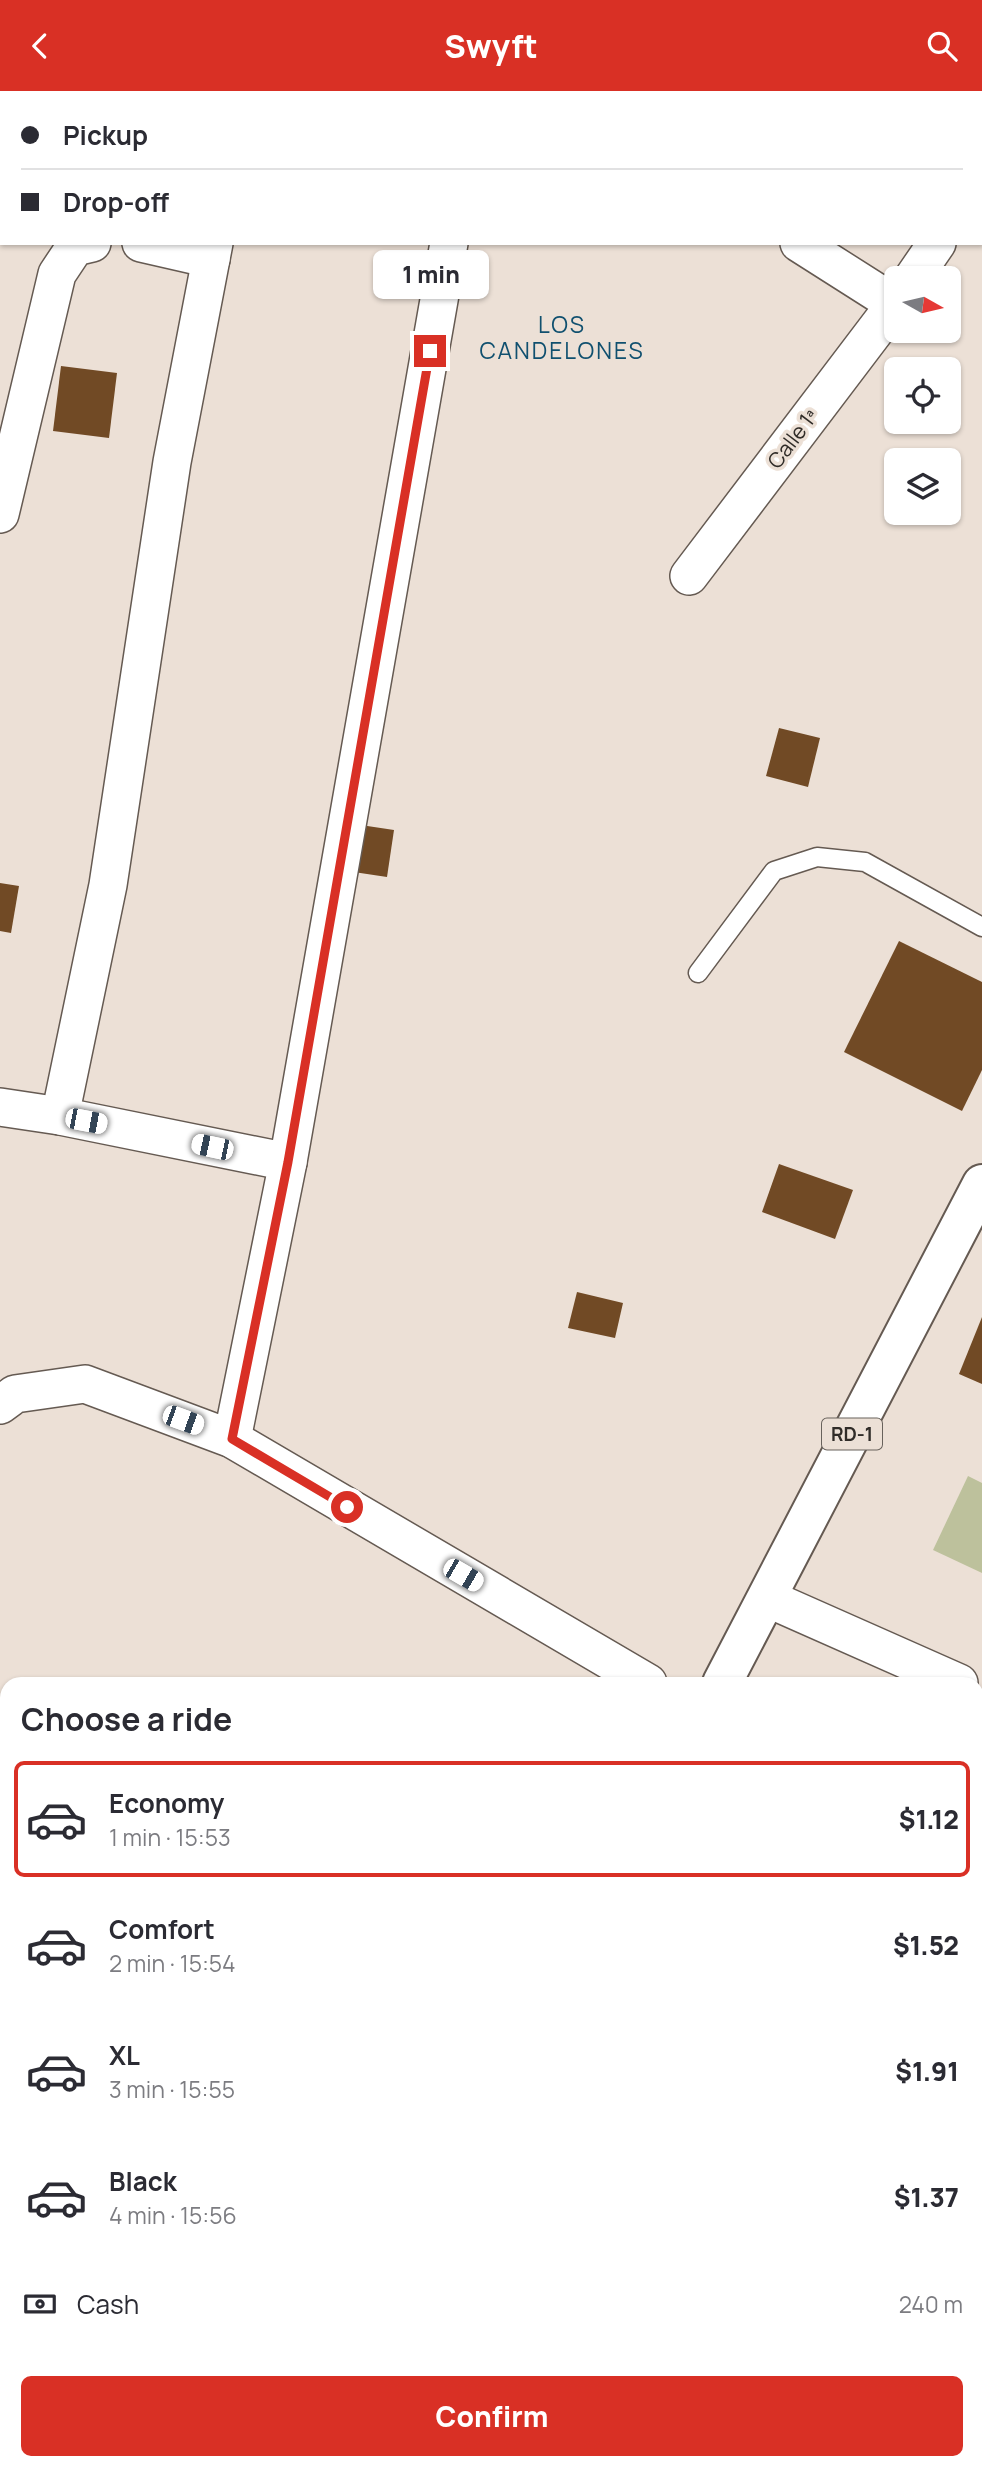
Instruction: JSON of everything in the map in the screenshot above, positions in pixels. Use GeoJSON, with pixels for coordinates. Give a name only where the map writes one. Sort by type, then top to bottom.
{"type":"FeatureCollection","features":[{"type":"Feature","properties":{"kind":"main road","name":"RD-1"},"geometry":{"type":"LineString","coordinates":[[725,1677],[982,1184]]}},
{"type":"Feature","properties":{"kind":"street"},"geometry":{"type":"LineString","coordinates":[[0,514],[57,274],[80,245]]}},
{"type":"Feature","properties":{"kind":"street"},"geometry":{"type":"LineString","coordinates":[[60,1116],[108,885],[172,462],[212,251],[159,245]]}},
{"type":"Feature","properties":{"kind":"street"},"geometry":{"type":"LineString","coordinates":[[232,1439],[288,1162],[449,245]]}},
{"type":"Feature","properties":{"kind":"street"},"geometry":{"type":"LineString","coordinates":[[802,245],[884,296]]}},
{"type":"Feature","properties":{"kind":"street"},"geometry":{"type":"LineString","coordinates":[[921,266],[936,245]]}},
{"type":"Feature","properties":{"kind":"street","name":"Calle 1ª"},"geometry":{"type":"LineString","coordinates":[[690,576],[884,319]]}},
{"type":"Feature","properties":{"kind":"street"},"geometry":{"type":"LineString","coordinates":[[0,1107],[60,1116],[288,1162]]}},
{"type":"Feature","properties":{"kind":"street"},"geometry":{"type":"LineString","coordinates":[[0,1405],[15,1394],[85,1384],[232,1439],[638,1677]]}},
{"type":"Feature","properties":{"kind":"street"},"geometry":{"type":"LineString","coordinates":[[767,1598],[945,1677]]}},
{"type":"Feature","properties":{"kind":"lane"},"geometry":{"type":"LineString","coordinates":[[698,973],[774,871],[817,857],[865,862],[982,927]]}},
{"type":"Feature","properties":{"kind":"green space"},"geometry":{"type":"Polygon","coordinates":[[[968,1476],[982,1483],[982,1573],[933,1550],[968,1476]]]}},
{"type":"Feature","properties":{"kind":"building"},"geometry":{"type":"Polygon","coordinates":[[[61,366],[117,373],[109,438],[53,431],[61,366]]]}},
{"type":"Feature","properties":{"kind":"building"},"geometry":{"type":"Polygon","coordinates":[[[779,728],[820,738],[808,787],[766,776],[779,728]]]}},
{"type":"Feature","properties":{"kind":"building"},"geometry":{"type":"Polygon","coordinates":[[[354,824],[394,830],[387,877],[347,871],[354,824]]]}},
{"type":"Feature","properties":{"kind":"building"},"geometry":{"type":"Polygon","coordinates":[[[0,883],[19,886],[11,933],[0,931],[0,883]]]}},
{"type":"Feature","properties":{"kind":"building"},"geometry":{"type":"Polygon","coordinates":[[[899,941],[982,982],[982,1070],[962,1111],[844,1052],[899,941]]]}},
{"type":"Feature","properties":{"kind":"building"},"geometry":{"type":"Polygon","coordinates":[[[779,1164],[853,1190],[835,1239],[762,1212],[779,1164]]]}},
{"type":"Feature","properties":{"kind":"building"},"geometry":{"type":"Polygon","coordinates":[[[577,1292],[623,1303],[615,1338],[568,1328],[577,1292]]]}},
{"type":"Feature","properties":{"kind":"building"},"geometry":{"type":"Polygon","coordinates":[[[982,1317],[982,1384],[959,1374],[982,1317]]]}},
{"type":"Feature","properties":{"kind":"district","name":"LOS CANDELONES"},"geometry":{"type":"Point","coordinates":[562,338]}},
{"type":"Feature","properties":{"kind":"route"},"geometry":{"type":"LineString","coordinates":[[347,1507],[232,1439],[288,1162],[430,351]]}}]}
